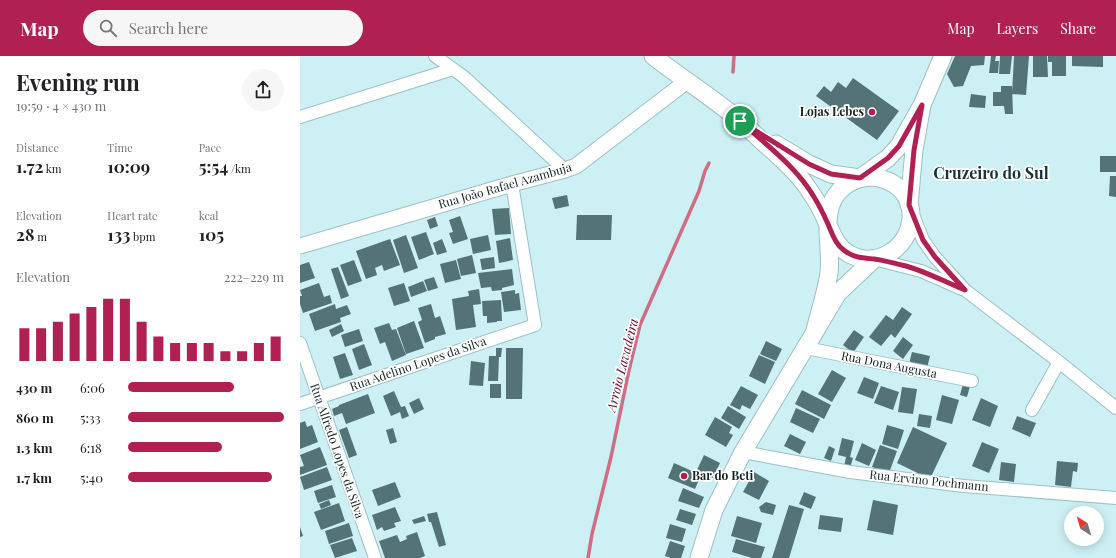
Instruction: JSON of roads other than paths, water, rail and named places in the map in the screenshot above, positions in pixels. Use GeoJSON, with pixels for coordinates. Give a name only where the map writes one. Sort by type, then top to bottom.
{"type":"FeatureCollection","features":[{"type":"Feature","properties":{"kind":"main road"},"geometry":{"type":"LineString","coordinates":[[653,56],[740,121],[809,164],[831,174],[886,180],[901,190],[906,197],[911,215],[910,226],[904,240],[894,251],[874,259],[865,259],[848,253],[835,241],[814,197],[792,169],[740,121]]}},
{"type":"Feature","properties":{"kind":"main road"},"geometry":{"type":"LineString","coordinates":[[816,330],[829,275],[830,258],[828,225],[831,204],[842,188],[860,178],[888,158],[899,146],[922,105],[943,56]]}},
{"type":"Feature","properties":{"kind":"main road"},"geometry":{"type":"LineString","coordinates":[[909,205],[914,150],[922,105]]}},
{"type":"Feature","properties":{"kind":"main road"},"geometry":{"type":"LineString","coordinates":[[699,558],[714,510],[743,452],[838,293],[874,259]]}},
{"type":"Feature","properties":{"kind":"street"},"geometry":{"type":"LineString","coordinates":[[435,56],[464,77],[565,170]]}},
{"type":"Feature","properties":{"kind":"street"},"geometry":{"type":"LineString","coordinates":[[300,117],[453,69]]}},
{"type":"Feature","properties":{"kind":"street","name":"Rua João Rafael Azambuja"},"geometry":{"type":"LineString","coordinates":[[300,246],[576,166],[687,81]]}},
{"type":"Feature","properties":{"kind":"street","name":"Rua Adelino Lopes da Silva"},"geometry":{"type":"LineString","coordinates":[[300,404],[535,325],[512,184]]}},
{"type":"Feature","properties":{"kind":"street"},"geometry":{"type":"LineString","coordinates":[[909,205],[923,240],[935,257],[965,290],[1116,408]]}},
{"type":"Feature","properties":{"kind":"street"},"geometry":{"type":"LineString","coordinates":[[874,259],[921,271],[965,290]]}},
{"type":"Feature","properties":{"kind":"street","name":"Rua Alfredo Lopes da Silva"},"geometry":{"type":"LineString","coordinates":[[300,343],[375,558]]}},
{"type":"Feature","properties":{"kind":"street","name":"Rua Dona Augusta"},"geometry":{"type":"LineString","coordinates":[[806,348],[972,381]]}},
{"type":"Feature","properties":{"kind":"street"},"geometry":{"type":"LineString","coordinates":[[1032,410],[1059,362]]}},
{"type":"Feature","properties":{"kind":"street","name":"Rua Ervino Pochmann"},"geometry":{"type":"LineString","coordinates":[[743,452],[858,473],[964,486],[1116,498]]}},
{"type":"Feature","properties":{"kind":"waterway","name":"Arroio Lavadeira"},"geometry":{"type":"LineString","coordinates":[[733,72],[734,56]]}},
{"type":"Feature","properties":{"kind":"waterway","name":"Arroio Lavadeira"},"geometry":{"type":"LineString","coordinates":[[588,558],[592,534],[611,457],[640,325],[699,191],[709,163]]}},
{"type":"Feature","properties":{"kind":"place","name":"Lojas Lebes"},"geometry":{"type":"Point","coordinates":[872,112]}},
{"type":"Feature","properties":{"kind":"place","name":"Bar do Beti"},"geometry":{"type":"Point","coordinates":[684,476]}},
{"type":"Feature","properties":{"kind":"district","name":"Cruzeiro do Sul"},"geometry":{"type":"Point","coordinates":[991,173]}}]}
